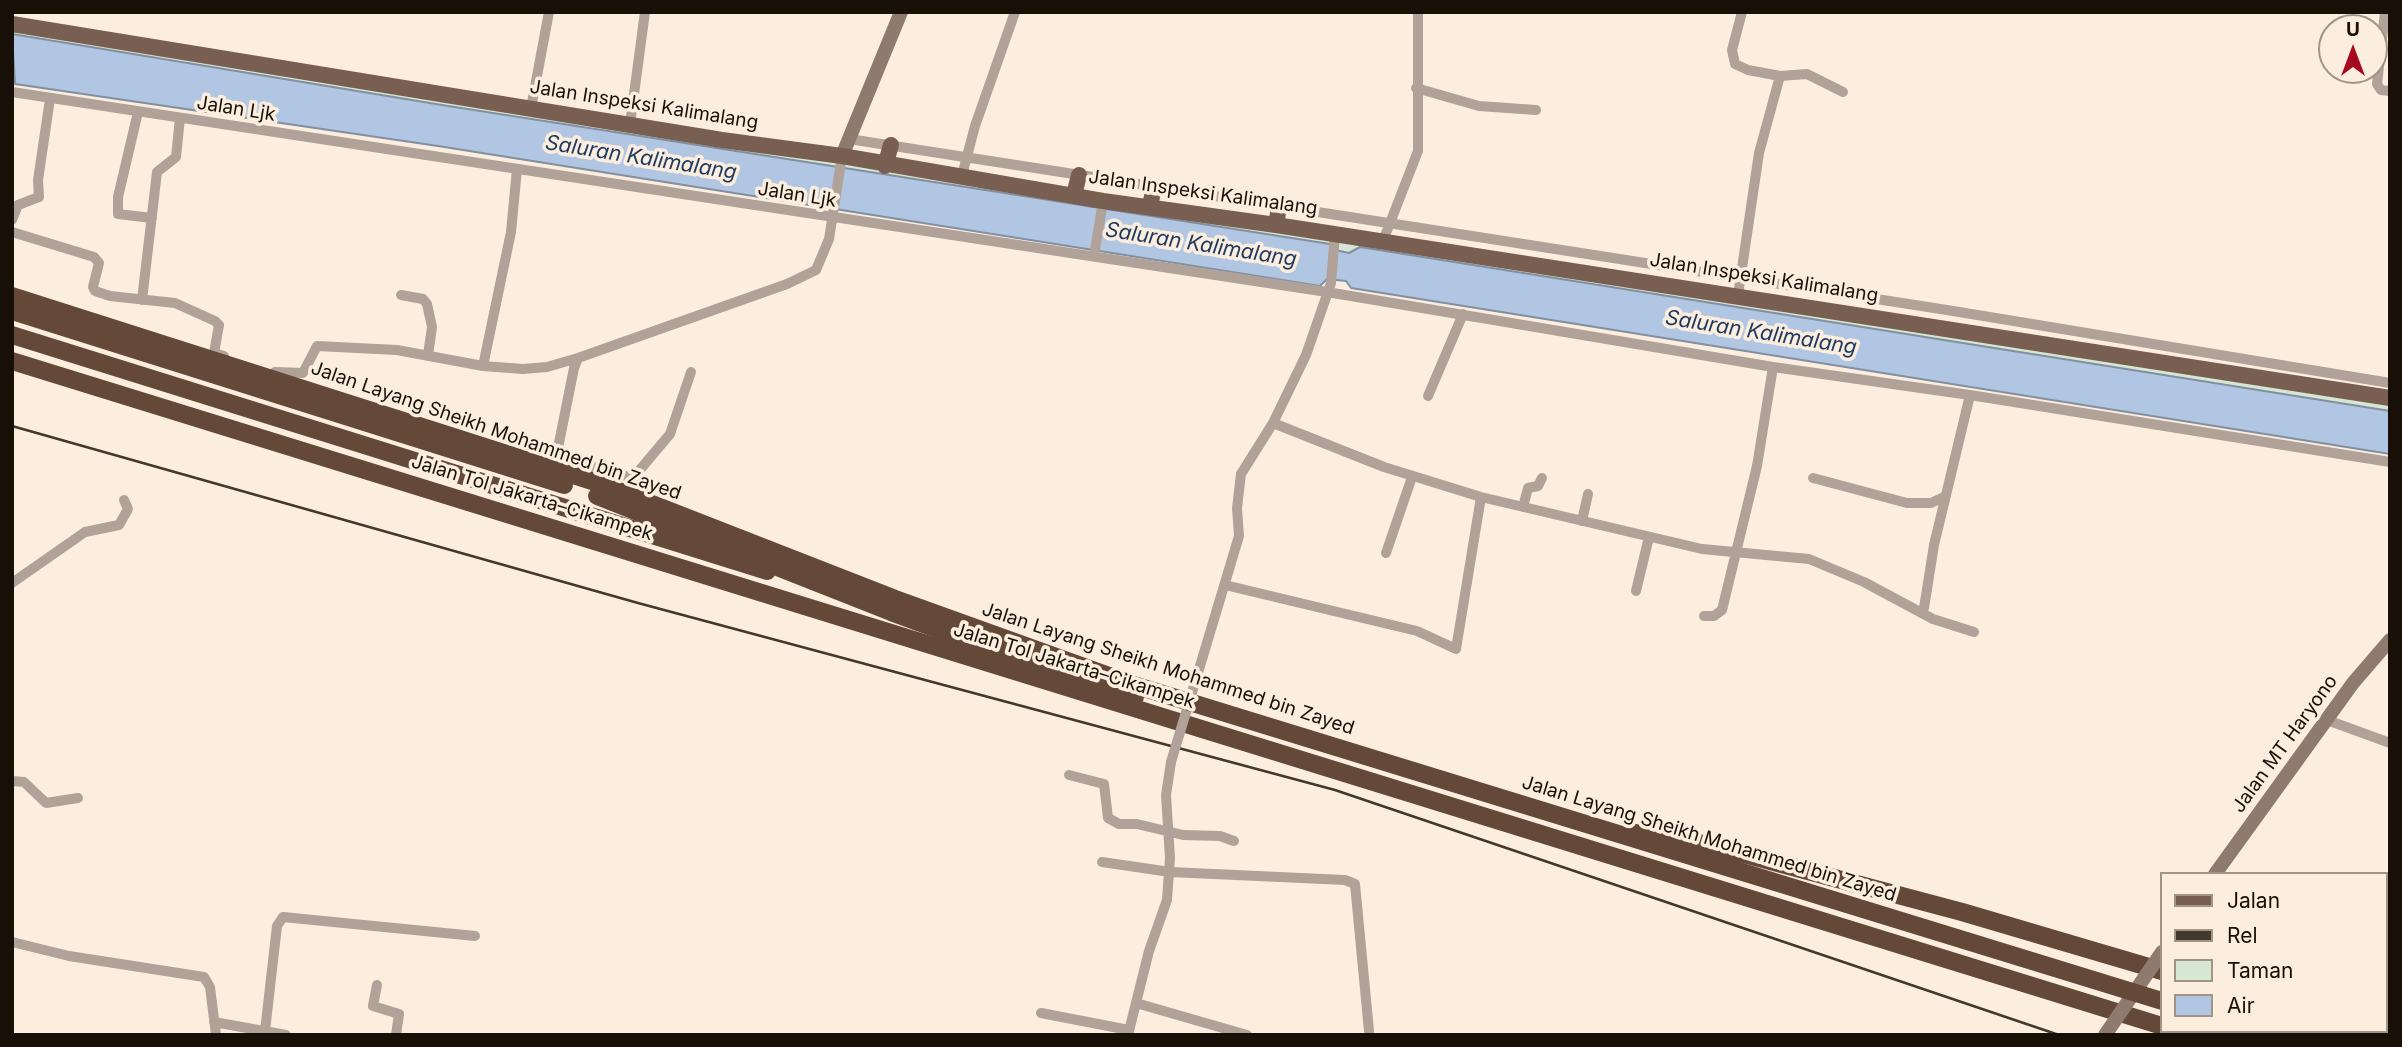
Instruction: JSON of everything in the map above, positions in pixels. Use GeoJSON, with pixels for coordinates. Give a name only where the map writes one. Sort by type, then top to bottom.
{"type":"FeatureCollection","features":[{"type":"Feature","properties":{"kind":"highway","name":"Jalan Layang Sheikh Mohammed bin Zayed"},"geometry":{"type":"LineString","coordinates":[[12,296],[585,479],[895,599],[1134,685],[2160,1000]]}},
{"type":"Feature","properties":{"kind":"highway","name":"Jalan Layang Sheikh Mohammed bin Zayed"},"geometry":{"type":"LineString","coordinates":[[12,311],[591,493],[1038,666],[2160,1010]]}},
{"type":"Feature","properties":{"kind":"highway","name":"Jalan Tol Jakarta–Cikampek"},"geometry":{"type":"LineString","coordinates":[[12,335],[223,398],[1100,677],[2160,994]]}},
{"type":"Feature","properties":{"kind":"highway","name":"Jalan Tol Jakarta–Cikampek"},"geometry":{"type":"LineString","coordinates":[[12,361],[2160,1025]]}},
{"type":"Feature","properties":{"kind":"highway"},"geometry":{"type":"LineString","coordinates":[[1604,828],[1710,845],[1962,912],[2160,970]]}},
{"type":"Feature","properties":{"kind":"main road"},"geometry":{"type":"LineString","coordinates":[[841,161],[901,12]]}},
{"type":"Feature","properties":{"kind":"main road","name":"Jalan Inspeksi Kalimalang"},"geometry":{"type":"LineString","coordinates":[[12,24],[631,124],[841,161],[1074,195],[1103,204],[1150,206],[1276,225],[1335,242],[1384,241],[1739,287],[2390,398]]}},
{"type":"Feature","properties":{"kind":"main road"},"geometry":{"type":"LineString","coordinates":[[885,166],[891,145]]}},
{"type":"Feature","properties":{"kind":"main road"},"geometry":{"type":"LineString","coordinates":[[1074,195],[1079,175]]}},
{"type":"Feature","properties":{"kind":"main road"},"geometry":{"type":"LineString","coordinates":[[1150,206],[1154,187]]}},
{"type":"Feature","properties":{"kind":"main road"},"geometry":{"type":"LineString","coordinates":[[1276,225],[1279,207]]}},
{"type":"Feature","properties":{"kind":"main road","name":"Jalan MT Haryono"},"geometry":{"type":"LineString","coordinates":[[2216,872],[2353,683],[2390,640]]}},
{"type":"Feature","properties":{"kind":"main road"},"geometry":{"type":"LineString","coordinates":[[2105,1035],[2160,955]]}},
{"type":"Feature","properties":{"kind":"street"},"geometry":{"type":"LineString","coordinates":[[531,108],[549,12]]}},
{"type":"Feature","properties":{"kind":"street"},"geometry":{"type":"LineString","coordinates":[[631,124],[645,12]]}},
{"type":"Feature","properties":{"kind":"street"},"geometry":{"type":"LineString","coordinates":[[961,178],[1015,12]]}},
{"type":"Feature","properties":{"kind":"street"},"geometry":{"type":"LineString","coordinates":[[1384,241],[1418,151],[1418,12]]}},
{"type":"Feature","properties":{"kind":"street"},"geometry":{"type":"LineString","coordinates":[[1742,12],[1732,50],[1735,64],[1748,70],[1780,76],[1807,74],[1843,92]]}},
{"type":"Feature","properties":{"kind":"street"},"geometry":{"type":"LineString","coordinates":[[2385,12],[2377,84],[2381,90],[2390,91]]}},
{"type":"Feature","properties":{"kind":"street"},"geometry":{"type":"LineString","coordinates":[[1739,287],[1759,153],[1780,76]]}},
{"type":"Feature","properties":{"kind":"street"},"geometry":{"type":"LineString","coordinates":[[1416,88],[1479,106],[1536,110]]}},
{"type":"Feature","properties":{"kind":"street","name":"Jalan Ljk"},"geometry":{"type":"LineString","coordinates":[[12,92],[517,170],[1329,287],[1463,314],[1773,367],[1970,395],[2390,462]]}},
{"type":"Feature","properties":{"kind":"street"},"geometry":{"type":"LineString","coordinates":[[12,220],[18,205],[39,197],[38,180],[50,99]]}},
{"type":"Feature","properties":{"kind":"street"},"geometry":{"type":"LineString","coordinates":[[138,112],[118,197],[118,215],[152,218]]}},
{"type":"Feature","properties":{"kind":"street"},"geometry":{"type":"LineString","coordinates":[[142,300],[156,172],[176,157],[180,118]]}},
{"type":"Feature","properties":{"kind":"street","name":"Jalan Inspeksi Kalimalang"},"geometry":{"type":"LineString","coordinates":[[849,139],[1391,224],[1739,287],[2390,383]]}},
{"type":"Feature","properties":{"kind":"street"},"geometry":{"type":"LineString","coordinates":[[12,232],[94,257],[99,263],[93,287],[95,291],[110,296],[175,303],[219,325],[214,354],[284,374],[303,373],[317,346],[397,350],[483,366],[547,367],[579,358],[816,270],[834,214],[841,161]]}},
{"type":"Feature","properties":{"kind":"street"},"geometry":{"type":"LineString","coordinates":[[483,366],[511,232],[517,170]]}},
{"type":"Feature","properties":{"kind":"street"},"geometry":{"type":"LineString","coordinates":[[1095,254],[1103,204]]}},
{"type":"Feature","properties":{"kind":"street"},"geometry":{"type":"LineString","coordinates":[[1041,1013],[1129,1033],[1149,951],[1167,900],[1170,872],[1167,780],[1239,536],[1237,508],[1241,474],[1246,461],[1273,423],[1306,355],[1329,287],[1335,242]]}},
{"type":"Feature","properties":{"kind":"street"},"geometry":{"type":"LineString","coordinates":[[401,295],[423,299],[427,304],[432,327],[428,355]]}},
{"type":"Feature","properties":{"kind":"street"},"geometry":{"type":"LineString","coordinates":[[1428,396],[1463,314]]}},
{"type":"Feature","properties":{"kind":"street"},"geometry":{"type":"LineString","coordinates":[[579,358],[573,368],[557,453],[565,460],[633,478],[670,434],[691,372]]}},
{"type":"Feature","properties":{"kind":"street"},"geometry":{"type":"LineString","coordinates":[[1704,616],[1722,610],[1757,466],[1773,367]]}},
{"type":"Feature","properties":{"kind":"street"},"geometry":{"type":"LineString","coordinates":[[1921,611],[1924,608],[1934,545],[1970,395]]}},
{"type":"Feature","properties":{"kind":"street"},"geometry":{"type":"LineString","coordinates":[[1273,423],[1412,477],[1523,507],[1702,549],[1809,559],[1836,569],[1933,619],[1973,632]]}},
{"type":"Feature","properties":{"kind":"street"},"geometry":{"type":"LineString","coordinates":[[1386,553],[1412,477]]}},
{"type":"Feature","properties":{"kind":"street"},"geometry":{"type":"LineString","coordinates":[[1523,507],[1528,488],[1538,486],[1542,478]]}},
{"type":"Feature","properties":{"kind":"street"},"geometry":{"type":"LineString","coordinates":[[1813,478],[1907,503],[1931,503],[1946,496]]}},
{"type":"Feature","properties":{"kind":"street"},"geometry":{"type":"LineString","coordinates":[[1581,521],[1588,494]]}},
{"type":"Feature","properties":{"kind":"street"},"geometry":{"type":"LineString","coordinates":[[1225,585],[1417,631],[1456,649],[1481,496]]}},
{"type":"Feature","properties":{"kind":"street"},"geometry":{"type":"LineString","coordinates":[[12,583],[85,532],[119,525],[128,509],[124,500]]}},
{"type":"Feature","properties":{"kind":"street"},"geometry":{"type":"LineString","coordinates":[[1636,591],[1649,537]]}},
{"type":"Feature","properties":{"kind":"street"},"geometry":{"type":"LineString","coordinates":[[2327,720],[2390,743]]}},
{"type":"Feature","properties":{"kind":"street"},"geometry":{"type":"LineString","coordinates":[[1069,775],[1104,784],[1108,818],[1119,824],[1183,835],[1220,835],[1234,841]]}},
{"type":"Feature","properties":{"kind":"street"},"geometry":{"type":"LineString","coordinates":[[12,781],[24,782],[46,803],[78,798]]}},
{"type":"Feature","properties":{"kind":"street"},"geometry":{"type":"LineString","coordinates":[[1102,862],[1170,872],[1345,880],[1355,884],[1369,1031]]}},
{"type":"Feature","properties":{"kind":"street"},"geometry":{"type":"LineString","coordinates":[[265,1031],[276,926],[283,917],[475,936]]}},
{"type":"Feature","properties":{"kind":"street"},"geometry":{"type":"LineString","coordinates":[[12,942],[69,956],[204,977],[211,987],[216,1035]]}},
{"type":"Feature","properties":{"kind":"street"},"geometry":{"type":"LineString","coordinates":[[377,985],[373,1006],[399,1014],[396,1035]]}},
{"type":"Feature","properties":{"kind":"street"},"geometry":{"type":"LineString","coordinates":[[1136,1003],[1247,1035]]}},
{"type":"Feature","properties":{"kind":"street"},"geometry":{"type":"LineString","coordinates":[[214,1022],[286,1035]]}},
{"type":"Feature","properties":{"kind":"green space"},"geometry":{"type":"Polygon","coordinates":[[[12,24],[2390,396],[2390,411],[1360,247],[1349,253],[1335,250],[1330,244],[509,116],[12,34],[12,24]]]}},
{"type":"Feature","properties":{"kind":"water","name":"Saluran Kalimalang"},"geometry":{"type":"Polygon","coordinates":[[[12,34],[442,105],[1330,244],[1335,250],[1349,253],[1360,247],[2390,411],[2390,454],[1351,288],[1346,281],[1327,279],[1320,286],[438,146],[15,84],[12,34]]]}},
{"type":"Feature","properties":{"kind":"railway"},"geometry":{"type":"LineString","coordinates":[[12,426],[638,603],[1335,790],[2059,1035]]}}]}
